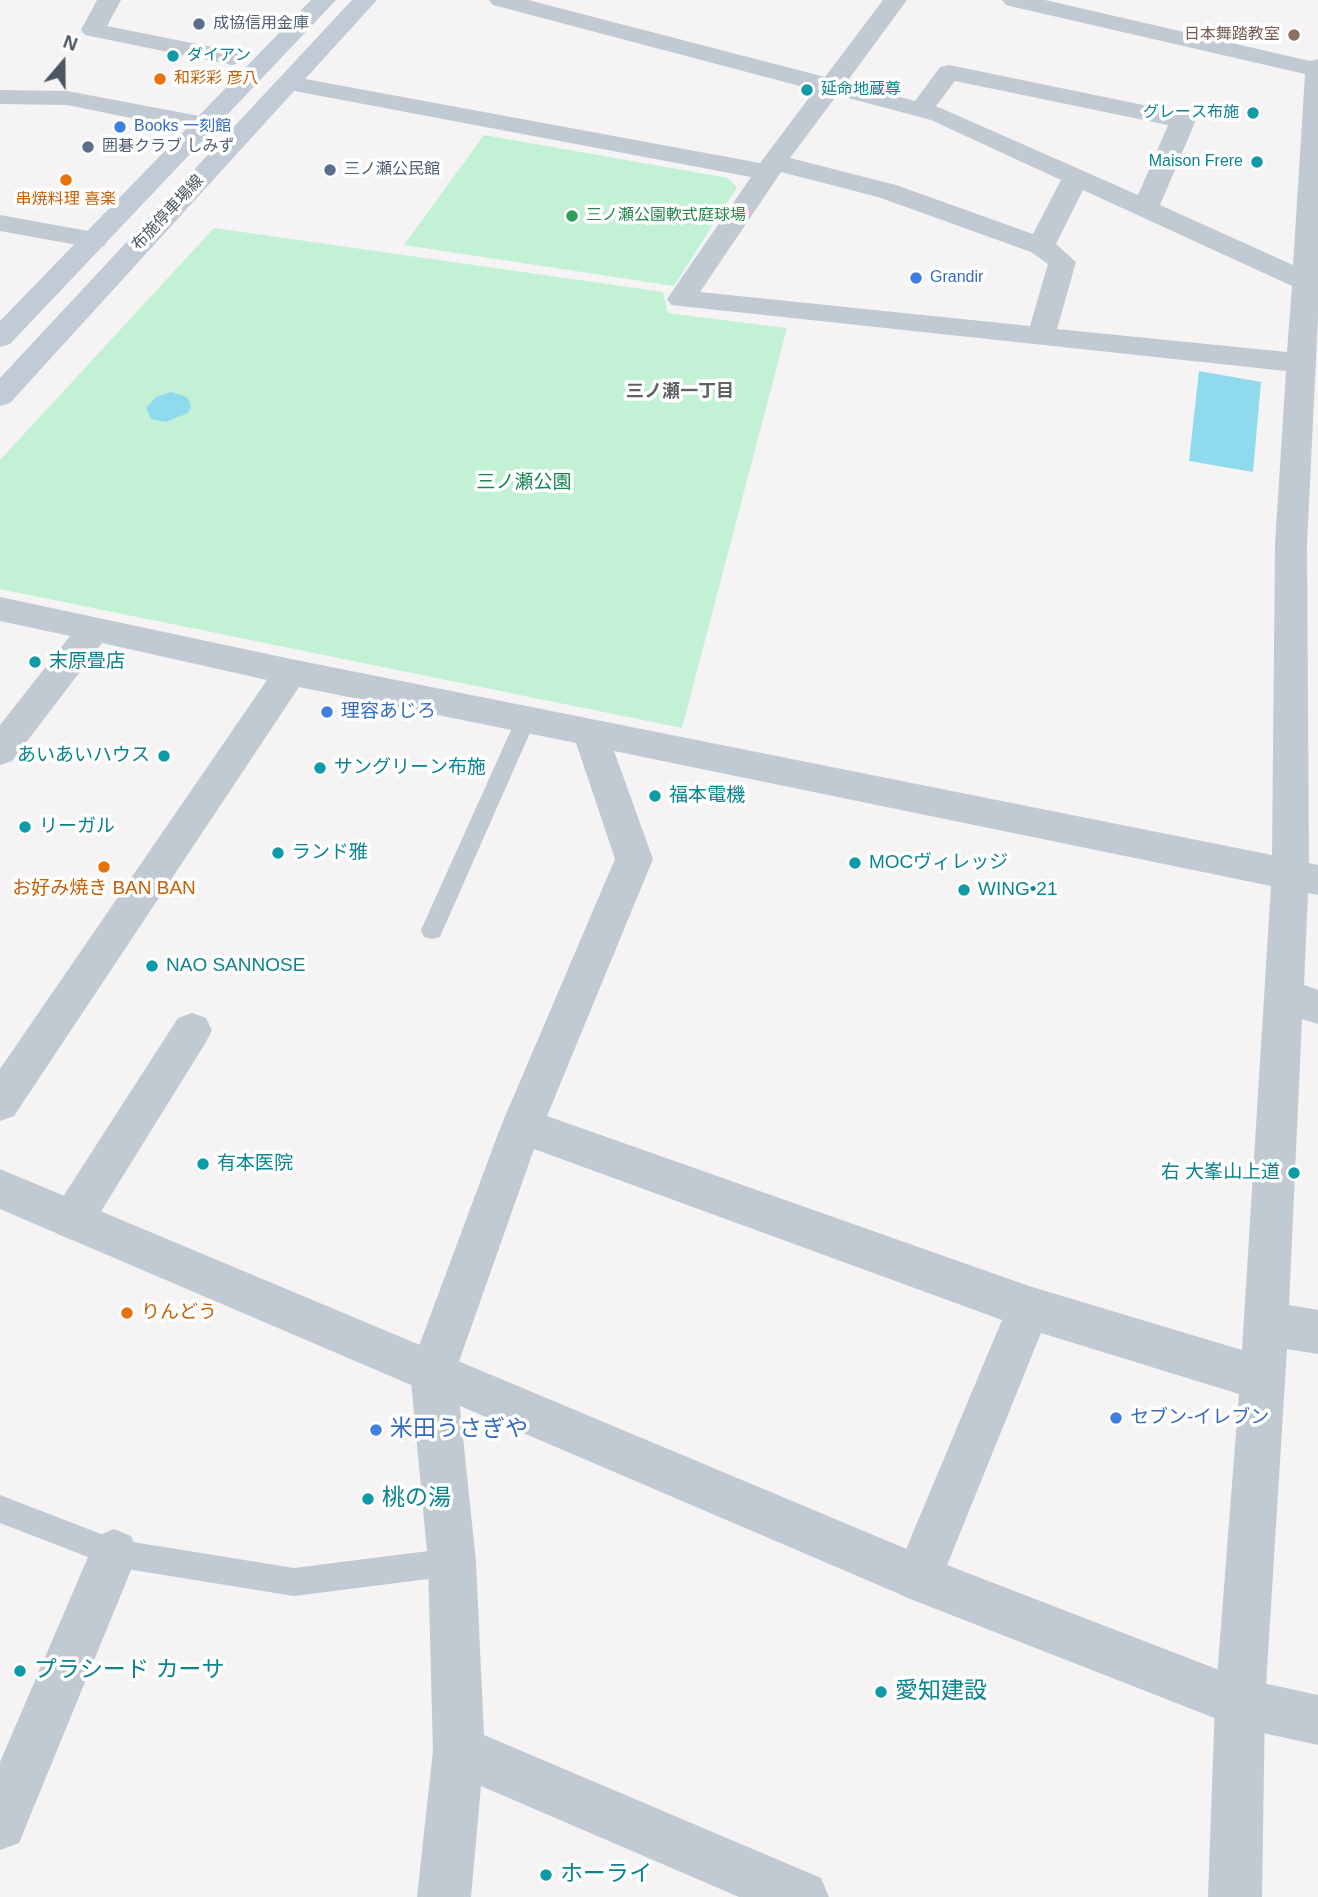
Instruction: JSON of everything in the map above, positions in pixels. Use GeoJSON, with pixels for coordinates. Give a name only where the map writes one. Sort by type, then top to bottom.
{"type":"FeatureCollection","features":[{"type":"Feature","properties":{"kind":"main road","name":"布施停車場線"},"geometry":{"type":"LineString","coordinates":[[0,338],[324,0]]}},
{"type":"Feature","properties":{"kind":"main road","name":"布施停車場線"},"geometry":{"type":"LineString","coordinates":[[0,396],[365,0]]}},
{"type":"Feature","properties":{"kind":"street"},"geometry":{"type":"LineString","coordinates":[[109,0],[93,30],[232,58]]}},
{"type":"Feature","properties":{"kind":"street"},"geometry":{"type":"LineString","coordinates":[[501,0],[940,115],[1311,284]]}},
{"type":"Feature","properties":{"kind":"street"},"geometry":{"type":"LineString","coordinates":[[895,0],[771,167],[681,299],[1301,363]]}},
{"type":"Feature","properties":{"kind":"street"},"geometry":{"type":"LineString","coordinates":[[1014,0],[1318,69],[1311,284],[1301,363],[1305,549],[1301,1002],[1266,1323],[1240,1703],[1235,1897]]}},
{"type":"Feature","properties":{"kind":"street"},"geometry":{"type":"LineString","coordinates":[[921,110],[949,72],[1183,120],[1145,209]]}},
{"type":"Feature","properties":{"kind":"street"},"geometry":{"type":"LineString","coordinates":[[289,83],[771,167],[887,191],[1041,246],[1062,261],[1041,336]]}},
{"type":"Feature","properties":{"kind":"street"},"geometry":{"type":"LineString","coordinates":[[0,97],[67,98],[205,125]]}},
{"type":"Feature","properties":{"kind":"street"},"geometry":{"type":"LineString","coordinates":[[1041,246],[1076,177]]}},
{"type":"Feature","properties":{"kind":"street"},"geometry":{"type":"LineString","coordinates":[[0,223],[94,240]]}},
{"type":"Feature","properties":{"kind":"street"},"geometry":{"type":"LineString","coordinates":[[0,609],[291,673],[1304,877]]}},
{"type":"Feature","properties":{"kind":"street"},"geometry":{"type":"LineString","coordinates":[[0,751],[94,629]]}},
{"type":"Feature","properties":{"kind":"street"},"geometry":{"type":"LineString","coordinates":[[0,1103],[291,673]]}},
{"type":"Feature","properties":{"kind":"street"},"geometry":{"type":"LineString","coordinates":[[444,1897],[459,1750],[452,1562],[433,1370],[522,1126],[634,859],[589,731]]}},
{"type":"Feature","properties":{"kind":"street"},"geometry":{"type":"LineString","coordinates":[[72,1220],[192,1030]]}},
{"type":"Feature","properties":{"kind":"street"},"geometry":{"type":"LineString","coordinates":[[522,1126],[1029,1308],[1263,1379]]}},
{"type":"Feature","properties":{"kind":"street"},"geometry":{"type":"LineString","coordinates":[[0,1189],[433,1370],[918,1578],[1240,1703],[1318,1720]]}},
{"type":"Feature","properties":{"kind":"street"},"geometry":{"type":"LineString","coordinates":[[918,1578],[1029,1308]]}},
{"type":"Feature","properties":{"kind":"street"},"geometry":{"type":"LineString","coordinates":[[1266,1323],[1318,1332]]}},
{"type":"Feature","properties":{"kind":"street"},"geometry":{"type":"LineString","coordinates":[[0,1824],[114,1553]]}},
{"type":"Feature","properties":{"kind":"street"},"geometry":{"type":"LineString","coordinates":[[459,1750],[802,1897]]}},
{"type":"Feature","properties":{"kind":"lane"},"geometry":{"type":"LineString","coordinates":[[432,930],[527,719]]}},
{"type":"Feature","properties":{"kind":"lane"},"geometry":{"type":"LineString","coordinates":[[0,1508],[114,1553],[294,1582],[452,1562]]}},
{"type":"Feature","properties":{"kind":"green space","name":"三ノ瀬公園軟式庭球場"},"geometry":{"type":"Polygon","coordinates":[[[484,135],[728,178],[737,187],[674,286],[404,245],[484,135]]]}},
{"type":"Feature","properties":{"kind":"green space","name":"三ノ瀬公園"},"geometry":{"type":"Polygon","coordinates":[[[214,228],[663,292],[668,313],[787,328],[682,728],[0,589],[0,460],[214,228]]]}},
{"type":"Feature","properties":{"kind":"water"},"geometry":{"type":"Polygon","coordinates":[[[1199,371],[1261,382],[1253,472],[1189,461],[1199,371]]]}},
{"type":"Feature","properties":{"kind":"water"},"geometry":{"type":"Polygon","coordinates":[[[171,392],[187,397],[191,406],[188,413],[166,422],[151,419],[146,408],[156,397],[171,392]]]}},
{"type":"Feature","properties":{"kind":"place","name":"成協信用金庫"},"geometry":{"type":"Point","coordinates":[199,24]}},
{"type":"Feature","properties":{"kind":"place","name":"日本舞踏教室"},"geometry":{"type":"Point","coordinates":[1294,35]}},
{"type":"Feature","properties":{"kind":"place","name":"ダイアン"},"geometry":{"type":"Point","coordinates":[173,56]}},
{"type":"Feature","properties":{"kind":"place","name":"和彩彩 彦八"},"geometry":{"type":"Point","coordinates":[160,79]}},
{"type":"Feature","properties":{"kind":"place","name":"延命地蔵尊"},"geometry":{"type":"Point","coordinates":[807,90]}},
{"type":"Feature","properties":{"kind":"place","name":"グレース布施"},"geometry":{"type":"Point","coordinates":[1253,113]}},
{"type":"Feature","properties":{"kind":"place","name":"Books 一刻館"},"geometry":{"type":"Point","coordinates":[120,127]}},
{"type":"Feature","properties":{"kind":"place","name":"囲碁クラブ しみず"},"geometry":{"type":"Point","coordinates":[88,147]}},
{"type":"Feature","properties":{"kind":"place","name":"Maison Frere"},"geometry":{"type":"Point","coordinates":[1257,162]}},
{"type":"Feature","properties":{"kind":"place","name":"三ノ瀬公民館"},"geometry":{"type":"Point","coordinates":[330,170]}},
{"type":"Feature","properties":{"kind":"place","name":"串焼料理 喜楽"},"geometry":{"type":"Point","coordinates":[66,180]}},
{"type":"Feature","properties":{"kind":"place","name":"三ノ瀬公園軟式庭球場"},"geometry":{"type":"Point","coordinates":[572,216]}},
{"type":"Feature","properties":{"kind":"place","name":"Grandir"},"geometry":{"type":"Point","coordinates":[916,278]}},
{"type":"Feature","properties":{"kind":"place","name":"末原畳店"},"geometry":{"type":"Point","coordinates":[35,662]}},
{"type":"Feature","properties":{"kind":"place","name":"理容あじろ"},"geometry":{"type":"Point","coordinates":[327,712]}},
{"type":"Feature","properties":{"kind":"place","name":"あいあいハウス"},"geometry":{"type":"Point","coordinates":[164,756]}},
{"type":"Feature","properties":{"kind":"place","name":"サングリーン布施"},"geometry":{"type":"Point","coordinates":[320,768]}},
{"type":"Feature","properties":{"kind":"place","name":"福本電機"},"geometry":{"type":"Point","coordinates":[655,796]}},
{"type":"Feature","properties":{"kind":"place","name":"リーガル"},"geometry":{"type":"Point","coordinates":[25,827]}},
{"type":"Feature","properties":{"kind":"place","name":"ランド雅"},"geometry":{"type":"Point","coordinates":[278,853]}},
{"type":"Feature","properties":{"kind":"place","name":"MOCヴィレッジ"},"geometry":{"type":"Point","coordinates":[855,863]}},
{"type":"Feature","properties":{"kind":"place","name":"お好み焼き BAN BAN"},"geometry":{"type":"Point","coordinates":[104,867]}},
{"type":"Feature","properties":{"kind":"place","name":"WING•21"},"geometry":{"type":"Point","coordinates":[964,890]}},
{"type":"Feature","properties":{"kind":"place","name":"NAO SANNOSE"},"geometry":{"type":"Point","coordinates":[152,966]}},
{"type":"Feature","properties":{"kind":"place","name":"有本医院"},"geometry":{"type":"Point","coordinates":[203,1164]}},
{"type":"Feature","properties":{"kind":"place","name":"右 大峯山上道"},"geometry":{"type":"Point","coordinates":[1294,1173]}},
{"type":"Feature","properties":{"kind":"place","name":"りんどう"},"geometry":{"type":"Point","coordinates":[127,1313]}},
{"type":"Feature","properties":{"kind":"place","name":"セブン-イレブン"},"geometry":{"type":"Point","coordinates":[1116,1418]}},
{"type":"Feature","properties":{"kind":"place","name":"米田うさぎや"},"geometry":{"type":"Point","coordinates":[376,1430]}},
{"type":"Feature","properties":{"kind":"place","name":"桃の湯"},"geometry":{"type":"Point","coordinates":[368,1499]}},
{"type":"Feature","properties":{"kind":"place","name":"プラシード カーサ"},"geometry":{"type":"Point","coordinates":[20,1671]}},
{"type":"Feature","properties":{"kind":"place","name":"愛知建設"},"geometry":{"type":"Point","coordinates":[881,1692]}},
{"type":"Feature","properties":{"kind":"place","name":"ホーライ"},"geometry":{"type":"Point","coordinates":[546,1875]}},
{"type":"Feature","properties":{"kind":"district","name":"三ノ瀬一丁目"},"geometry":{"type":"Point","coordinates":[680,392]}}]}
